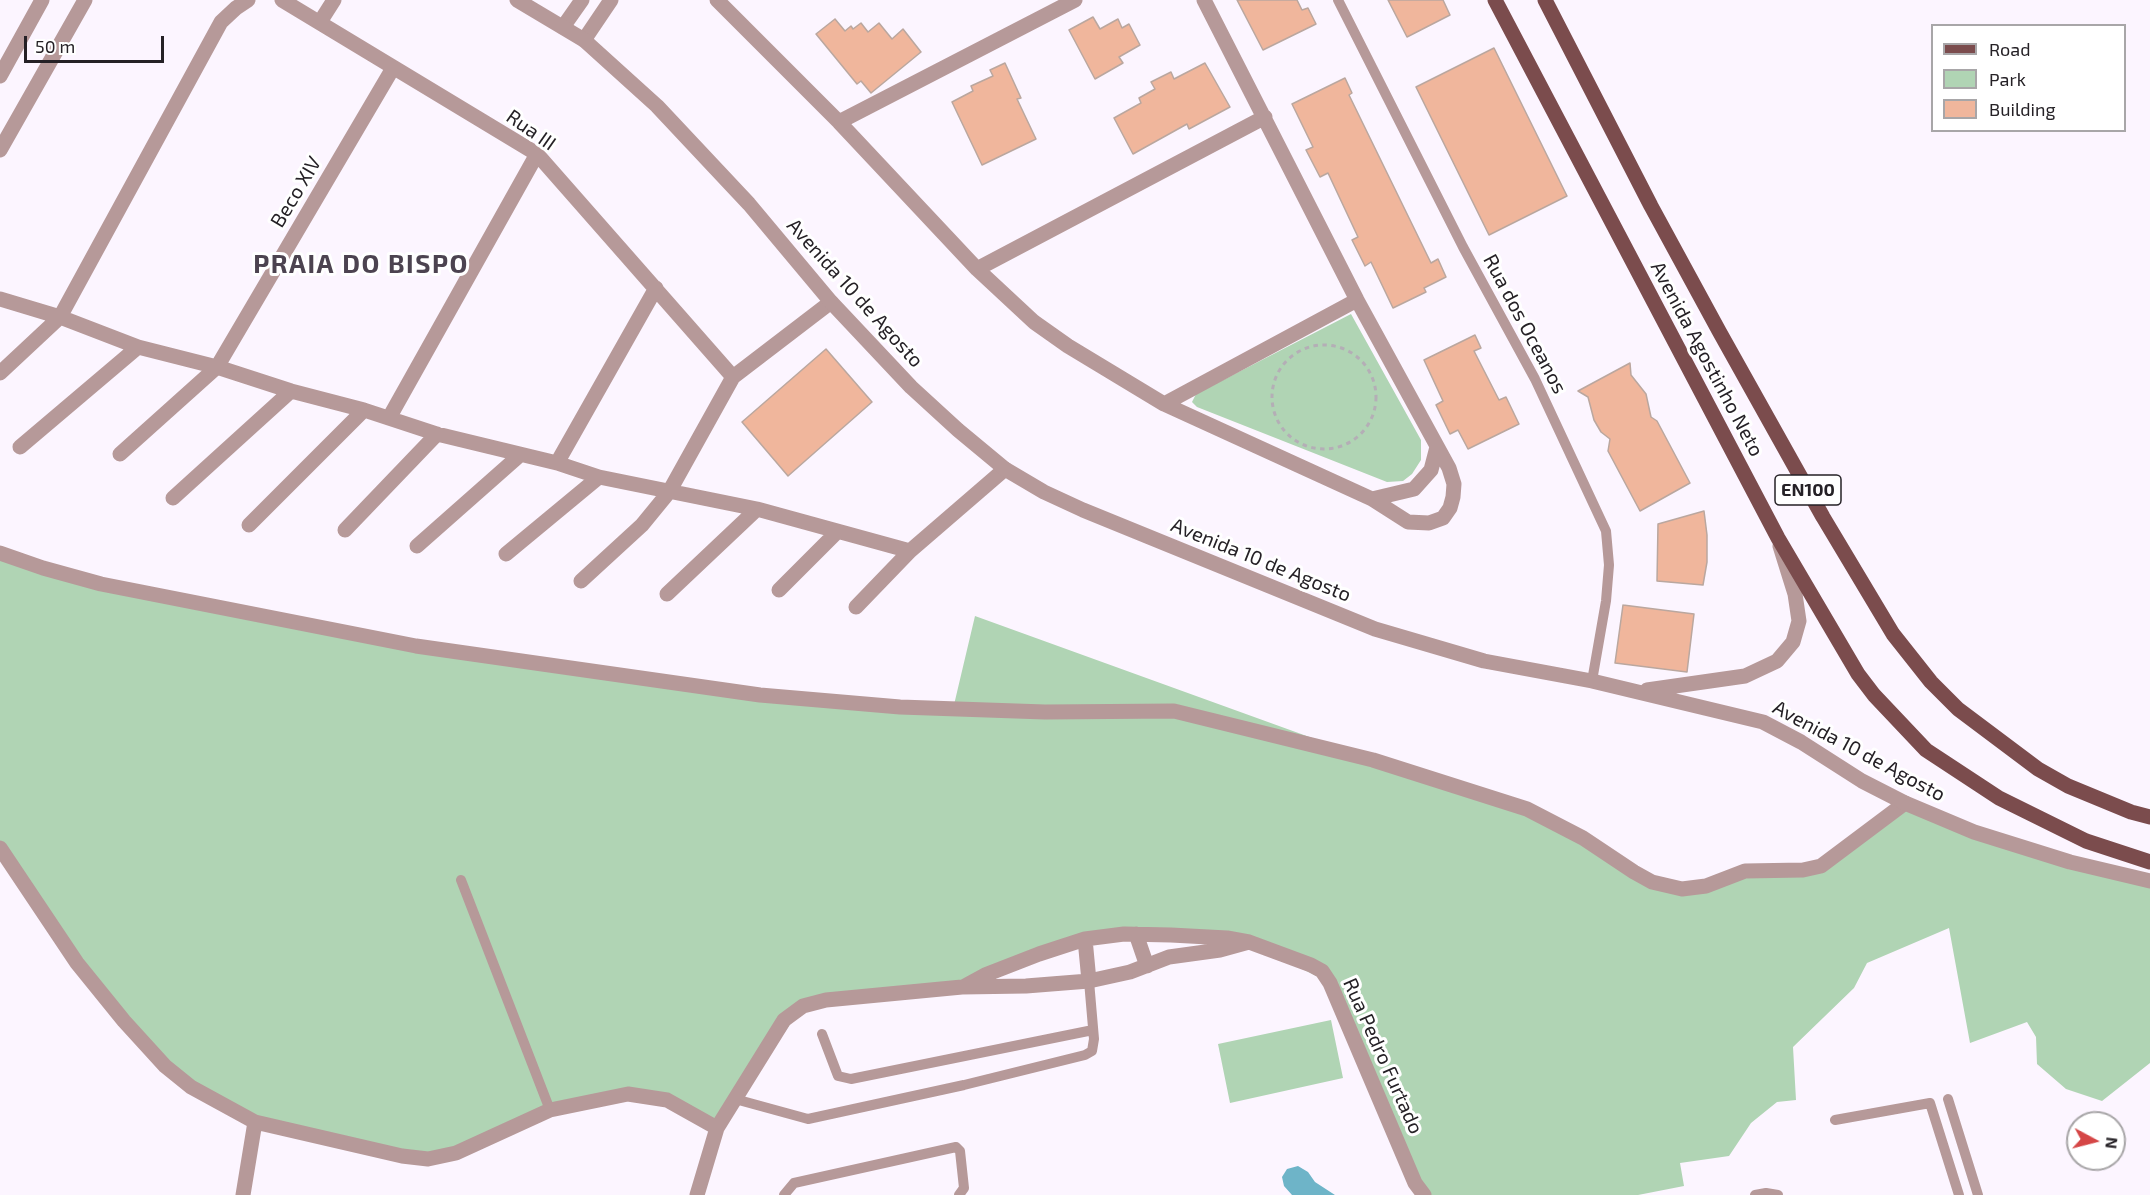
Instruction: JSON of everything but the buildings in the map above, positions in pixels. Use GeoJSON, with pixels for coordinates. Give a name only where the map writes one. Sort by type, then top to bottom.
{"type":"FeatureCollection","features":[{"type":"Feature","properties":{"kind":"main road","name":"Avenida Agostinho Neto"},"geometry":{"type":"LineString","coordinates":[[1495,0],[1778,538],[1858,674],[1874,695],[1926,750],[1999,798],[2086,841],[2150,862]]}},
{"type":"Feature","properties":{"kind":"main road","name":"Avenida Agostinho Neto"},"geometry":{"type":"LineString","coordinates":[[1545,0],[1719,332],[1823,517],[1893,634],[1931,682],[1958,710],[2038,769],[2068,786],[2131,812],[2150,817]]}},
{"type":"Feature","properties":{"kind":"street"},"geometry":{"type":"LineString","coordinates":[[0,76],[42,0]]}},
{"type":"Feature","properties":{"kind":"street"},"geometry":{"type":"LineString","coordinates":[[0,150],[84,0]]}},
{"type":"Feature","properties":{"kind":"street"},"geometry":{"type":"LineString","coordinates":[[0,373],[60,317],[221,22],[248,0]]}},
{"type":"Feature","properties":{"kind":"street","name":"Rua III"},"geometry":{"type":"LineString","coordinates":[[282,0],[537,154],[733,377]]}},
{"type":"Feature","properties":{"kind":"street"},"geometry":{"type":"LineString","coordinates":[[320,22],[334,0]]}},
{"type":"Feature","properties":{"kind":"street","name":"Avenida 10 de Agosto"},"geometry":{"type":"LineString","coordinates":[[517,0],[584,40],[664,114],[749,204],[831,302],[911,387],[1005,469],[1044,492],[1083,510],[1375,628],[1484,662],[1639,691],[1763,722],[1801,742],[1862,781],[1905,803],[1974,832],[2022,848],[2150,881]]}},
{"type":"Feature","properties":{"kind":"street"},"geometry":{"type":"LineString","coordinates":[[564,27],[582,0]]}},
{"type":"Feature","properties":{"kind":"street"},"geometry":{"type":"LineString","coordinates":[[584,40],[611,0]]}},
{"type":"Feature","properties":{"kind":"street"},"geometry":{"type":"LineString","coordinates":[[717,0],[839,122],[977,269],[1034,322],[1068,346],[1164,404],[1372,499],[1408,522],[1429,523],[1443,518],[1450,508],[1454,484],[1449,468],[1357,300],[1204,0]]}},
{"type":"Feature","properties":{"kind":"street"},"geometry":{"type":"LineString","coordinates":[[839,122],[1076,0]]}},
{"type":"Feature","properties":{"kind":"street","name":"Beco XIV"},"geometry":{"type":"LineString","coordinates":[[120,454],[217,367],[393,68]]}},
{"type":"Feature","properties":{"kind":"street"},"geometry":{"type":"LineString","coordinates":[[977,269],[1265,117]]}},
{"type":"Feature","properties":{"kind":"street"},"geometry":{"type":"LineString","coordinates":[[389,418],[537,154]]}},
{"type":"Feature","properties":{"kind":"street"},"geometry":{"type":"LineString","coordinates":[[557,463],[656,288]]}},
{"type":"Feature","properties":{"kind":"street"},"geometry":{"type":"LineString","coordinates":[[0,299],[60,317],[138,347],[217,367],[437,434],[557,463],[599,477],[757,509],[910,551]]}},
{"type":"Feature","properties":{"kind":"street"},"geometry":{"type":"LineString","coordinates":[[1164,404],[1357,300]]}},
{"type":"Feature","properties":{"kind":"street"},"geometry":{"type":"LineString","coordinates":[[581,581],[642,525],[669,492],[733,377],[831,302]]}},
{"type":"Feature","properties":{"kind":"street"},"geometry":{"type":"LineString","coordinates":[[20,447],[138,347]]}},
{"type":"Feature","properties":{"kind":"street"},"geometry":{"type":"LineString","coordinates":[[173,498],[291,391]]}},
{"type":"Feature","properties":{"kind":"street"},"geometry":{"type":"LineString","coordinates":[[249,525],[364,410]]}},
{"type":"Feature","properties":{"kind":"street"},"geometry":{"type":"LineString","coordinates":[[345,530],[437,434]]}},
{"type":"Feature","properties":{"kind":"street"},"geometry":{"type":"LineString","coordinates":[[1372,499],[1414,489],[1431,470],[1437,447]]}},
{"type":"Feature","properties":{"kind":"street"},"geometry":{"type":"LineString","coordinates":[[417,546],[520,455]]}},
{"type":"Feature","properties":{"kind":"street"},"geometry":{"type":"LineString","coordinates":[[856,608],[910,551],[1005,469]]}},
{"type":"Feature","properties":{"kind":"street"},"geometry":{"type":"LineString","coordinates":[[506,554],[599,477]]}},
{"type":"Feature","properties":{"kind":"street"},"geometry":{"type":"LineString","coordinates":[[667,594],[757,509]]}},
{"type":"Feature","properties":{"kind":"street"},"geometry":{"type":"LineString","coordinates":[[779,590],[837,532]]}},
{"type":"Feature","properties":{"kind":"street"},"geometry":{"type":"LineString","coordinates":[[1639,691],[1745,676],[1777,661],[1792,642],[1799,621],[1795,594],[1778,538]]}},
{"type":"Feature","properties":{"kind":"street"},"geometry":{"type":"LineString","coordinates":[[0,553],[101,584],[416,646],[760,695],[910,708],[1045,712],[1174,711],[1373,760],[1527,809],[1583,838],[1652,882],[1674,888],[1706,886],[1745,871],[1803,870],[1821,866],[1905,803]]}},
{"type":"Feature","properties":{"kind":"street"},"geometry":{"type":"LineString","coordinates":[[0,848],[77,963],[124,1021],[165,1066],[191,1087],[255,1122],[402,1156],[428,1159],[456,1153],[550,1110],[628,1094],[667,1100],[717,1128]]}},
{"type":"Feature","properties":{"kind":"street"},"geometry":{"type":"LineString","coordinates":[[1136,934],[1147,966]]}},
{"type":"Feature","properties":{"kind":"street","name":"Rua Pedro Furtado"},"geometry":{"type":"LineString","coordinates":[[962,987],[1014,963],[1085,939],[1136,934],[1227,938],[1249,942],[1311,965],[1322,971],[1330,983],[1415,1183],[1424,1195]]}},
{"type":"Feature","properties":{"kind":"street"},"geometry":{"type":"LineString","coordinates":[[1085,939],[1089,981]]}},
{"type":"Feature","properties":{"kind":"street","name":"Rua Pedro Furtado"},"geometry":{"type":"LineString","coordinates":[[697,1195],[717,1128],[784,1020],[803,1006],[826,1000],[962,987],[1026,986],[1089,981],[1130,972],[1169,957],[1220,950],[1249,942]]}},
{"type":"Feature","properties":{"kind":"street"},"geometry":{"type":"LineString","coordinates":[[243,1195],[255,1122]]}},
{"type":"Feature","properties":{"kind":"lane","name":"Rua dos Oceanos"},"geometry":{"type":"LineString","coordinates":[[1338,0],[1463,247],[1535,379],[1606,531],[1609,566],[1606,601],[1592,681]]}},
{"type":"Feature","properties":{"kind":"lane"},"geometry":{"type":"LineString","coordinates":[[461,880],[550,1110]]}},
{"type":"Feature","properties":{"kind":"lane"},"geometry":{"type":"LineString","coordinates":[[735,1099],[808,1119],[1085,1055],[1092,1051],[1093,1030],[1089,981]]}},
{"type":"Feature","properties":{"kind":"lane"},"geometry":{"type":"LineString","coordinates":[[822,1034],[838,1077],[851,1079],[1093,1030]]}},
{"type":"Feature","properties":{"kind":"lane"},"geometry":{"type":"LineString","coordinates":[[1948,1099],[1978,1195]]}},
{"type":"Feature","properties":{"kind":"lane"},"geometry":{"type":"LineString","coordinates":[[1834,1120],[1930,1103],[1959,1195]]}},
{"type":"Feature","properties":{"kind":"lane"},"geometry":{"type":"LineString","coordinates":[[784,1195],[794,1183],[956,1147],[960,1151],[964,1188],[959,1195]]}},
{"type":"Feature","properties":{"kind":"lane"},"geometry":{"type":"LineString","coordinates":[[1755,1195],[1778,1195]]}},
{"type":"Feature","properties":{"kind":"path"},"geometry":{"type":"LineString","coordinates":[[1317,345],[1335,345],[1352,352],[1370,372],[1374,380],[1377,399],[1373,417],[1364,432],[1350,444],[1332,450],[1314,449],[1297,442],[1283,430],[1274,414],[1272,396],[1275,378],[1285,362],[1299,351],[1317,345]]}},
{"type":"Feature","properties":{"kind":"green space"},"geometry":{"type":"Polygon","coordinates":[[[1351,314],[1421,440],[1421,460],[1412,474],[1403,481],[1387,482],[1197,407],[1192,402],[1196,394],[1351,314]]]}},
{"type":"Feature","properties":{"kind":"green space"},"geometry":{"type":"Polygon","coordinates":[[[0,553],[43,568],[415,646],[900,707],[953,709],[975,616],[1373,760],[1527,809],[1666,887],[1745,871],[1803,870],[1905,803],[2150,881],[2150,1063],[2102,1101],[2066,1089],[2037,1064],[2036,1037],[2027,1022],[1970,1043],[1949,928],[1867,963],[1854,988],[1793,1047],[1796,1100],[1777,1102],[1751,1123],[1729,1156],[1680,1163],[1684,1186],[1638,1195],[1424,1195],[1330,983],[1249,942],[1098,937],[962,987],[803,1006],[717,1128],[667,1100],[628,1094],[550,1110],[428,1159],[255,1122],[191,1087],[124,1021],[0,848],[0,553]]]}},
{"type":"Feature","properties":{"kind":"green space"},"geometry":{"type":"Polygon","coordinates":[[[1331,1020],[1343,1078],[1230,1103],[1218,1044],[1331,1020]]]}},
{"type":"Feature","properties":{"kind":"water"},"geometry":{"type":"Polygon","coordinates":[[[1298,1166],[1308,1172],[1315,1182],[1335,1195],[1292,1195],[1284,1186],[1282,1177],[1287,1169],[1298,1166]]]}},
{"type":"Feature","properties":{"kind":"district","name":"PRAIA DO BISPO"},"geometry":{"type":"Point","coordinates":[361,264]}}]}
